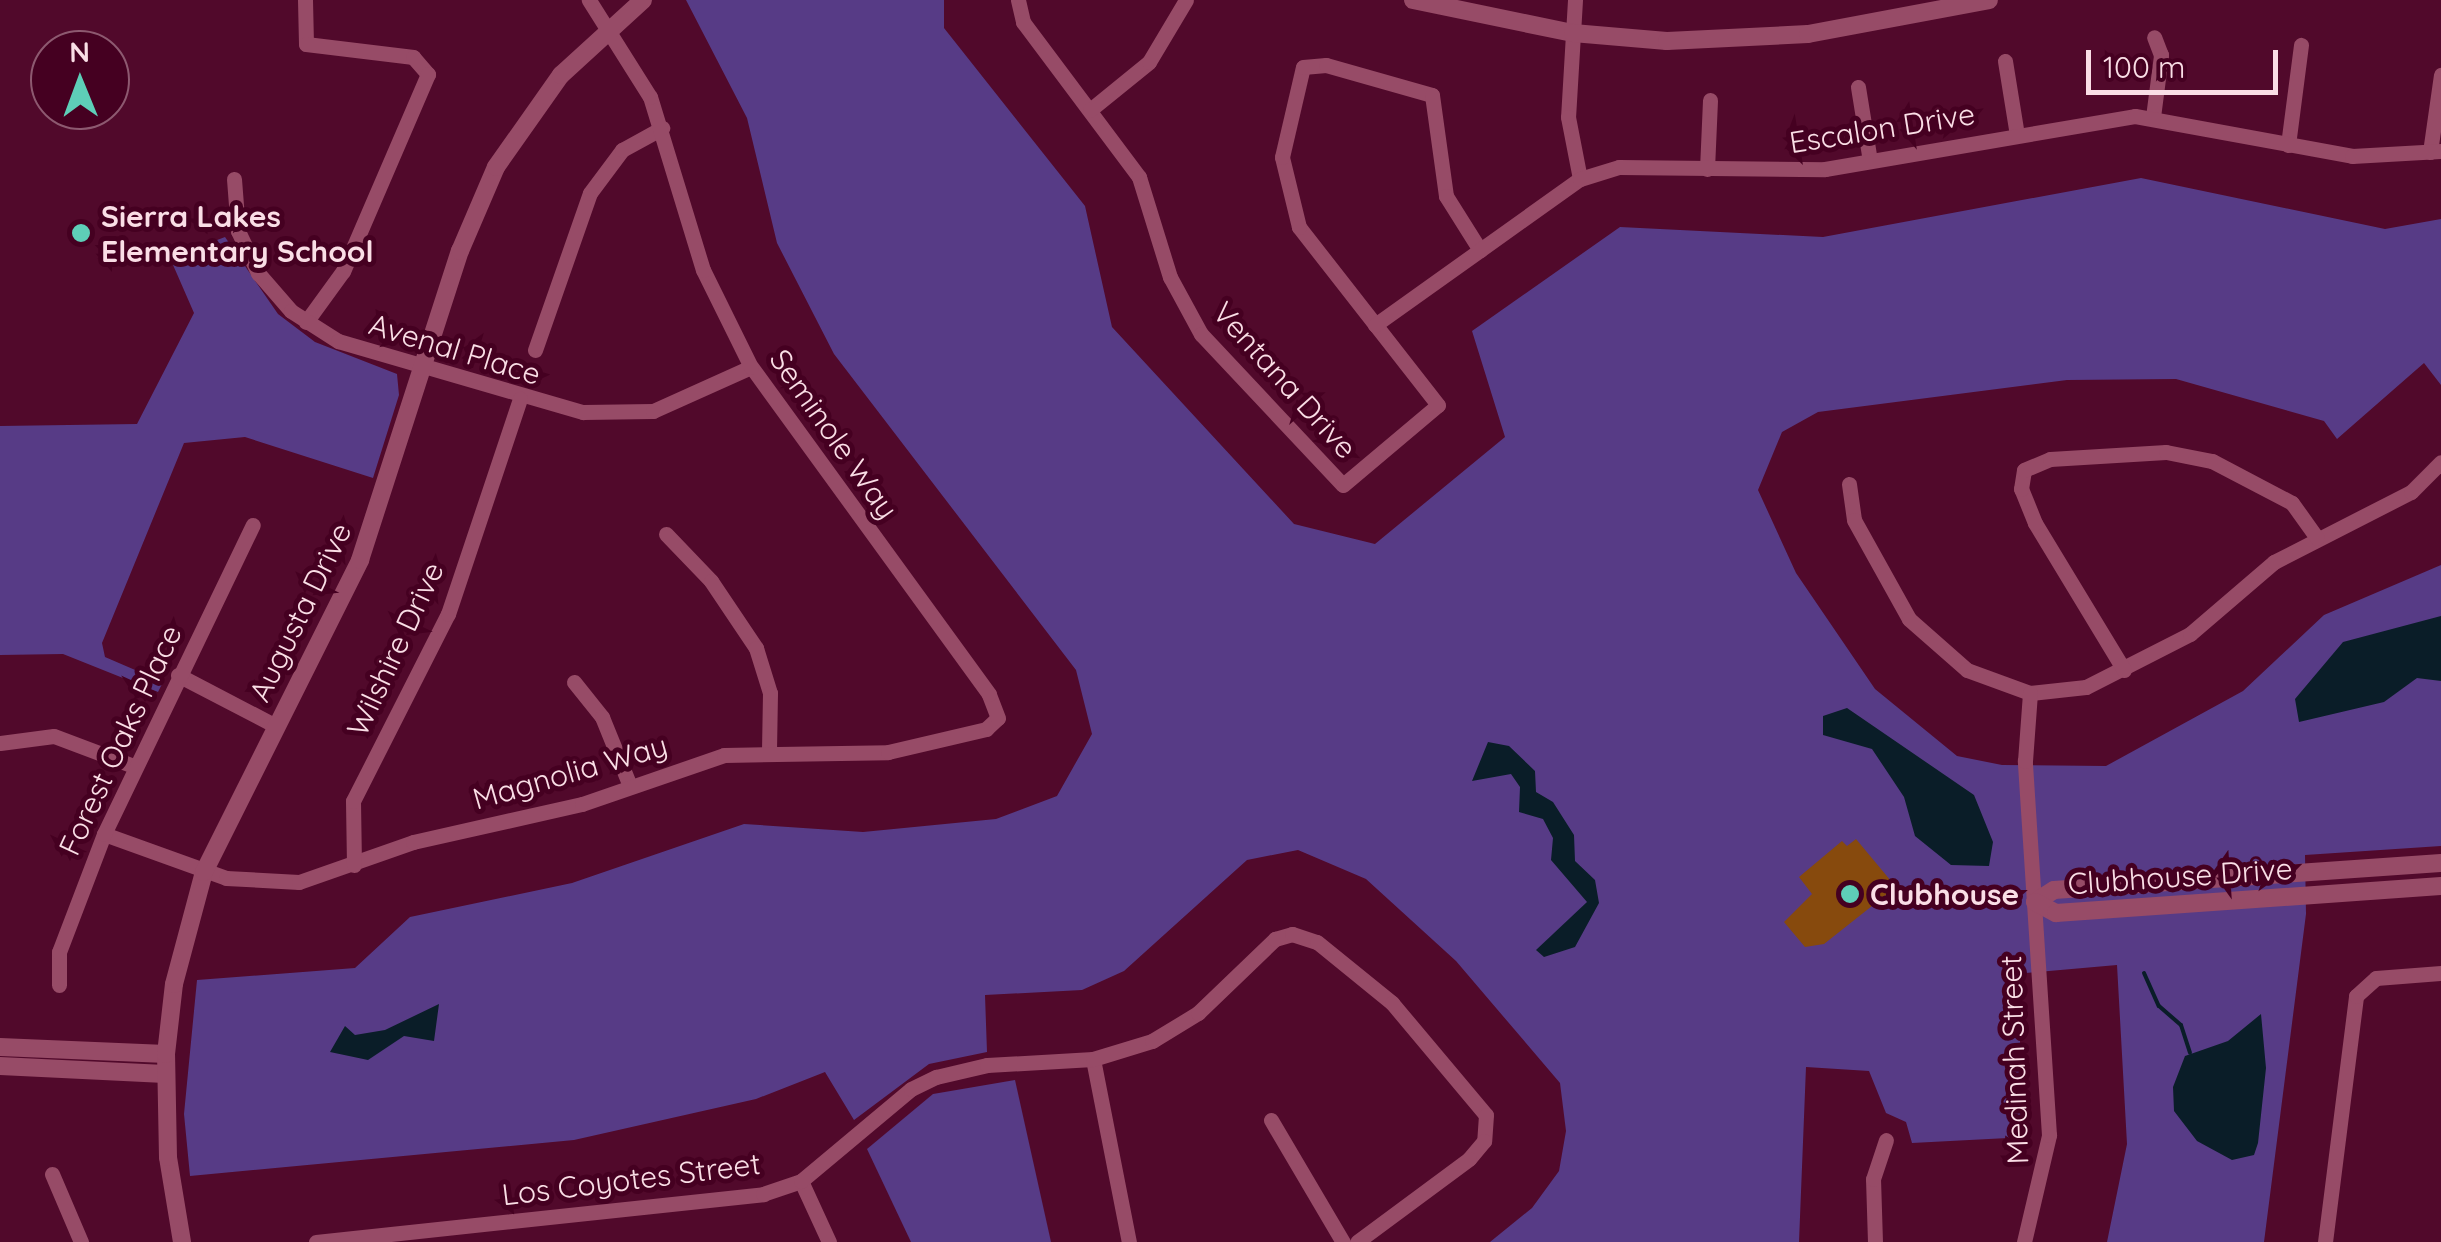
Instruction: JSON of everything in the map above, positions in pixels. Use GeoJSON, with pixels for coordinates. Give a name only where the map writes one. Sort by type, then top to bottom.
{"type":"FeatureCollection","features":[{"type":"Feature","properties":{"kind":"street"},"geometry":{"type":"LineString","coordinates":[[305,0],[306,44],[424,64],[426,87],[380,174],[343,271],[306,322]]}},
{"type":"Feature","properties":{"kind":"street","name":"Seminole Way"},"geometry":{"type":"LineString","coordinates":[[589,0],[662,128],[704,270],[751,367],[936,620],[998,718]]}},
{"type":"Feature","properties":{"kind":"street","name":"Augusta Drive"},"geometry":{"type":"LineString","coordinates":[[182,1242],[166,1054],[174,984],[204,872],[360,560],[422,367],[496,167],[542,97],[608,29],[643,0]]}},
{"type":"Feature","properties":{"kind":"street","name":"Ventana Drive"},"geometry":{"type":"LineString","coordinates":[[1018,0],[1023,22],[1139,178],[1170,277],[1201,334],[1343,486],[1438,405],[1375,325]]}},
{"type":"Feature","properties":{"kind":"street"},"geometry":{"type":"LineString","coordinates":[[1090,110],[1149,62],[1186,0]]}},
{"type":"Feature","properties":{"kind":"street"},"geometry":{"type":"LineString","coordinates":[[1413,0],[1573,33],[1754,39],[1988,0]]}},
{"type":"Feature","properties":{"kind":"street"},"geometry":{"type":"LineString","coordinates":[[1575,0],[1568,117],[1580,179]]}},
{"type":"Feature","properties":{"kind":"street"},"geometry":{"type":"LineString","coordinates":[[2153,118],[2161,54],[2154,37]]}},
{"type":"Feature","properties":{"kind":"street"},"geometry":{"type":"LineString","coordinates":[[2288,145],[2301,45]]}},
{"type":"Feature","properties":{"kind":"street"},"geometry":{"type":"LineString","coordinates":[[2005,61],[2018,135]]}},
{"type":"Feature","properties":{"kind":"street"},"geometry":{"type":"LineString","coordinates":[[1375,325],[1317,255],[1286,193],[1285,129],[1303,66],[1419,88],[1436,101],[1446,196],[1480,250]]}},
{"type":"Feature","properties":{"kind":"street"},"geometry":{"type":"LineString","coordinates":[[2436,152],[2441,76]]}},
{"type":"Feature","properties":{"kind":"street"},"geometry":{"type":"LineString","coordinates":[[1858,87],[1870,161]]}},
{"type":"Feature","properties":{"kind":"street"},"geometry":{"type":"LineString","coordinates":[[1707,169],[1710,100]]}},
{"type":"Feature","properties":{"kind":"street","name":"Escalon Drive"},"geometry":{"type":"LineString","coordinates":[[1375,325],[1580,179],[1632,165],[1800,171],[2018,135],[2153,118],[2366,156],[2436,152]]}},
{"type":"Feature","properties":{"kind":"street"},"geometry":{"type":"LineString","coordinates":[[535,350],[590,193],[622,150],[662,128]]}},
{"type":"Feature","properties":{"kind":"street","name":"Avenal Place"},"geometry":{"type":"LineString","coordinates":[[234,179],[246,254],[273,294],[306,322],[338,341],[520,399],[583,412],[653,411],[751,367]]}},
{"type":"Feature","properties":{"kind":"street","name":"Wilshire Drive"},"geometry":{"type":"LineString","coordinates":[[354,865],[353,801],[448,614],[520,399]]}},
{"type":"Feature","properties":{"kind":"street"},"geometry":{"type":"LineString","coordinates":[[2124,670],[2035,523],[2021,489],[2024,470],[2050,459],[2166,452],[2212,461],[2292,503],[2317,538]]}},
{"type":"Feature","properties":{"kind":"street"},"geometry":{"type":"LineString","coordinates":[[1849,484],[1854,520],[1909,619],[1967,670],[2030,693],[2086,687],[2124,670],[2202,626],[2274,562],[2411,492],[2441,462]]}},
{"type":"Feature","properties":{"kind":"street","name":"Forest Oaks Place"},"geometry":{"type":"LineString","coordinates":[[59,984],[59,952],[104,834],[253,525]]}},
{"type":"Feature","properties":{"kind":"street"},"geometry":{"type":"LineString","coordinates":[[666,534],[711,581],[756,648],[770,693],[769,752]]}},
{"type":"Feature","properties":{"kind":"street"},"geometry":{"type":"LineString","coordinates":[[178,675],[276,726]]}},
{"type":"Feature","properties":{"kind":"street"},"geometry":{"type":"LineString","coordinates":[[574,682],[602,717],[630,786]]}},
{"type":"Feature","properties":{"kind":"street","name":"Medinah Street"},"geometry":{"type":"LineString","coordinates":[[2024,1242],[2049,1135],[2025,761],[2030,693]]}},
{"type":"Feature","properties":{"kind":"street","name":"Magnolia Way"},"geometry":{"type":"LineString","coordinates":[[104,834],[204,872],[282,884],[630,786],[724,754],[913,748],[986,729],[998,718]]}},
{"type":"Feature","properties":{"kind":"street"},"geometry":{"type":"LineString","coordinates":[[0,743],[54,736],[134,766]]}},
{"type":"Feature","properties":{"kind":"street","name":"Clubhouse Drive"},"geometry":{"type":"LineString","coordinates":[[2035,902],[2054,890],[2441,862]]}},
{"type":"Feature","properties":{"kind":"street","name":"Clubhouse Drive"},"geometry":{"type":"LineString","coordinates":[[2035,902],[2056,913],[2441,886]]}},
{"type":"Feature","properties":{"kind":"street","name":"Los Coyotes Street"},"geometry":{"type":"LineString","coordinates":[[316,1242],[724,1202],[800,1182],[910,1089],[936,1077],[987,1065],[1093,1059],[1184,1023],[1269,943],[1292,934],[1316,942],[1400,1012],[1479,1101],[1486,1124],[1480,1148],[1456,1172],[1357,1242]]}},
{"type":"Feature","properties":{"kind":"street"},"geometry":{"type":"LineString","coordinates":[[2325,1242],[2354,1004],[2363,984],[2441,973]]}},
{"type":"Feature","properties":{"kind":"street"},"geometry":{"type":"LineString","coordinates":[[0,1048],[166,1054]]}},
{"type":"Feature","properties":{"kind":"street"},"geometry":{"type":"LineString","coordinates":[[1093,1059],[1129,1242]]}},
{"type":"Feature","properties":{"kind":"street"},"geometry":{"type":"LineString","coordinates":[[0,1066],[166,1074]]}},
{"type":"Feature","properties":{"kind":"street"},"geometry":{"type":"LineString","coordinates":[[1272,1120],[1343,1242]]}},
{"type":"Feature","properties":{"kind":"street"},"geometry":{"type":"LineString","coordinates":[[1875,1242],[1873,1178],[1886,1140]]}},
{"type":"Feature","properties":{"kind":"street"},"geometry":{"type":"LineString","coordinates":[[52,1174],[81,1242]]}},
{"type":"Feature","properties":{"kind":"street"},"geometry":{"type":"LineString","coordinates":[[800,1182],[830,1242]]}},
{"type":"Feature","properties":{"kind":"street"},"geometry":{"type":"LineString","coordinates":[[504,1223],[506,1242]]}},
{"type":"Feature","properties":{"kind":"shaded area"},"geometry":{"type":"Polygon","coordinates":[[[686,0],[944,0],[944,28],[1085,206],[1112,327],[1294,524],[1375,544],[1505,437],[1472,331],[1620,227],[1823,237],[2141,178],[2385,229],[2441,219],[2441,385],[2424,363],[2337,439],[2324,421],[2176,379],[2067,380],[1818,412],[1782,432],[1758,490],[1796,573],[1875,689],[1957,756],[2002,765],[2106,766],[2243,691],[2324,615],[2441,565],[2441,846],[2305,855],[2306,914],[2264,1242],[2107,1242],[2127,1144],[2117,965],[2015,974],[2027,1137],[1912,1143],[1906,1122],[1886,1113],[1869,1071],[1806,1067],[1799,1242],[1490,1242],[1532,1208],[1559,1171],[1566,1131],[1560,1083],[1456,961],[1366,879],[1298,850],[1247,860],[1124,971],[1082,990],[985,995],[987,1052],[929,1064],[854,1120],[825,1072],[756,1099],[574,1140],[190,1176],[184,1114],[197,980],[355,968],[410,917],[572,883],[744,824],[863,832],[996,819],[1057,796],[1092,734],[1076,670],[834,354],[777,243],[747,118],[686,0]]]}},
{"type":"Feature","properties":{"kind":"shaded area"},"geometry":{"type":"Polygon","coordinates":[[[225,237],[278,314],[315,342],[397,374],[399,395],[373,478],[245,437],[184,443],[102,643],[105,657],[163,682],[158,692],[63,654],[0,655],[0,426],[137,424],[194,313],[170,258],[225,237]]]}},
{"type":"Feature","properties":{"kind":"shaded area"},"geometry":{"type":"Polygon","coordinates":[[[1015,1080],[1051,1242],[911,1242],[867,1149],[933,1094],[1015,1080]]]}},
{"type":"Feature","properties":{"kind":"water"},"geometry":{"type":"Polygon","coordinates":[[[2441,616],[2441,681],[2417,678],[2384,702],[2299,722],[2295,699],[2343,642],[2441,616]]]}},
{"type":"Feature","properties":{"kind":"water"},"geometry":{"type":"Polygon","coordinates":[[[1847,708],[1974,795],[1993,842],[1989,866],[1951,865],[1915,836],[1904,797],[1872,749],[1823,735],[1823,716],[1847,708]]]}},
{"type":"Feature","properties":{"kind":"water"},"geometry":{"type":"Polygon","coordinates":[[[1488,742],[1509,746],[1535,771],[1536,792],[1553,802],[1574,835],[1575,861],[1595,880],[1599,903],[1575,947],[1544,957],[1536,950],[1587,902],[1551,860],[1553,838],[1543,819],[1519,812],[1520,787],[1511,774],[1472,781],[1488,742]]]}},
{"type":"Feature","properties":{"kind":"water"},"geometry":{"type":"Polygon","coordinates":[[[439,1004],[434,1041],[404,1036],[368,1060],[330,1052],[345,1026],[355,1035],[385,1030],[439,1004]]]}},
{"type":"Feature","properties":{"kind":"water"},"geometry":{"type":"Polygon","coordinates":[[[2261,1014],[2266,1068],[2258,1143],[2254,1155],[2232,1160],[2197,1141],[2174,1111],[2173,1087],[2185,1056],[2228,1041],[2261,1014]]]}},
{"type":"Feature","properties":{"kind":"building","name":"Clubhouse"},"geometry":{"type":"Polygon","coordinates":[[[1856,839],[1896,887],[1824,944],[1805,947],[1784,922],[1812,894],[1799,877],[1842,841],[1847,846],[1856,839]]]}},
{"type":"Feature","properties":{"kind":"waterway"},"geometry":{"type":"LineString","coordinates":[[2144,973],[2159,1006],[2181,1025],[2190,1053]]}},
{"type":"Feature","properties":{"kind":"place","name":"Sierra Lakes Elementary School"},"geometry":{"type":"Point","coordinates":[81,233]}},
{"type":"Feature","properties":{"kind":"place","name":"Clubhouse"},"geometry":{"type":"Point","coordinates":[1850,894]}}]}
